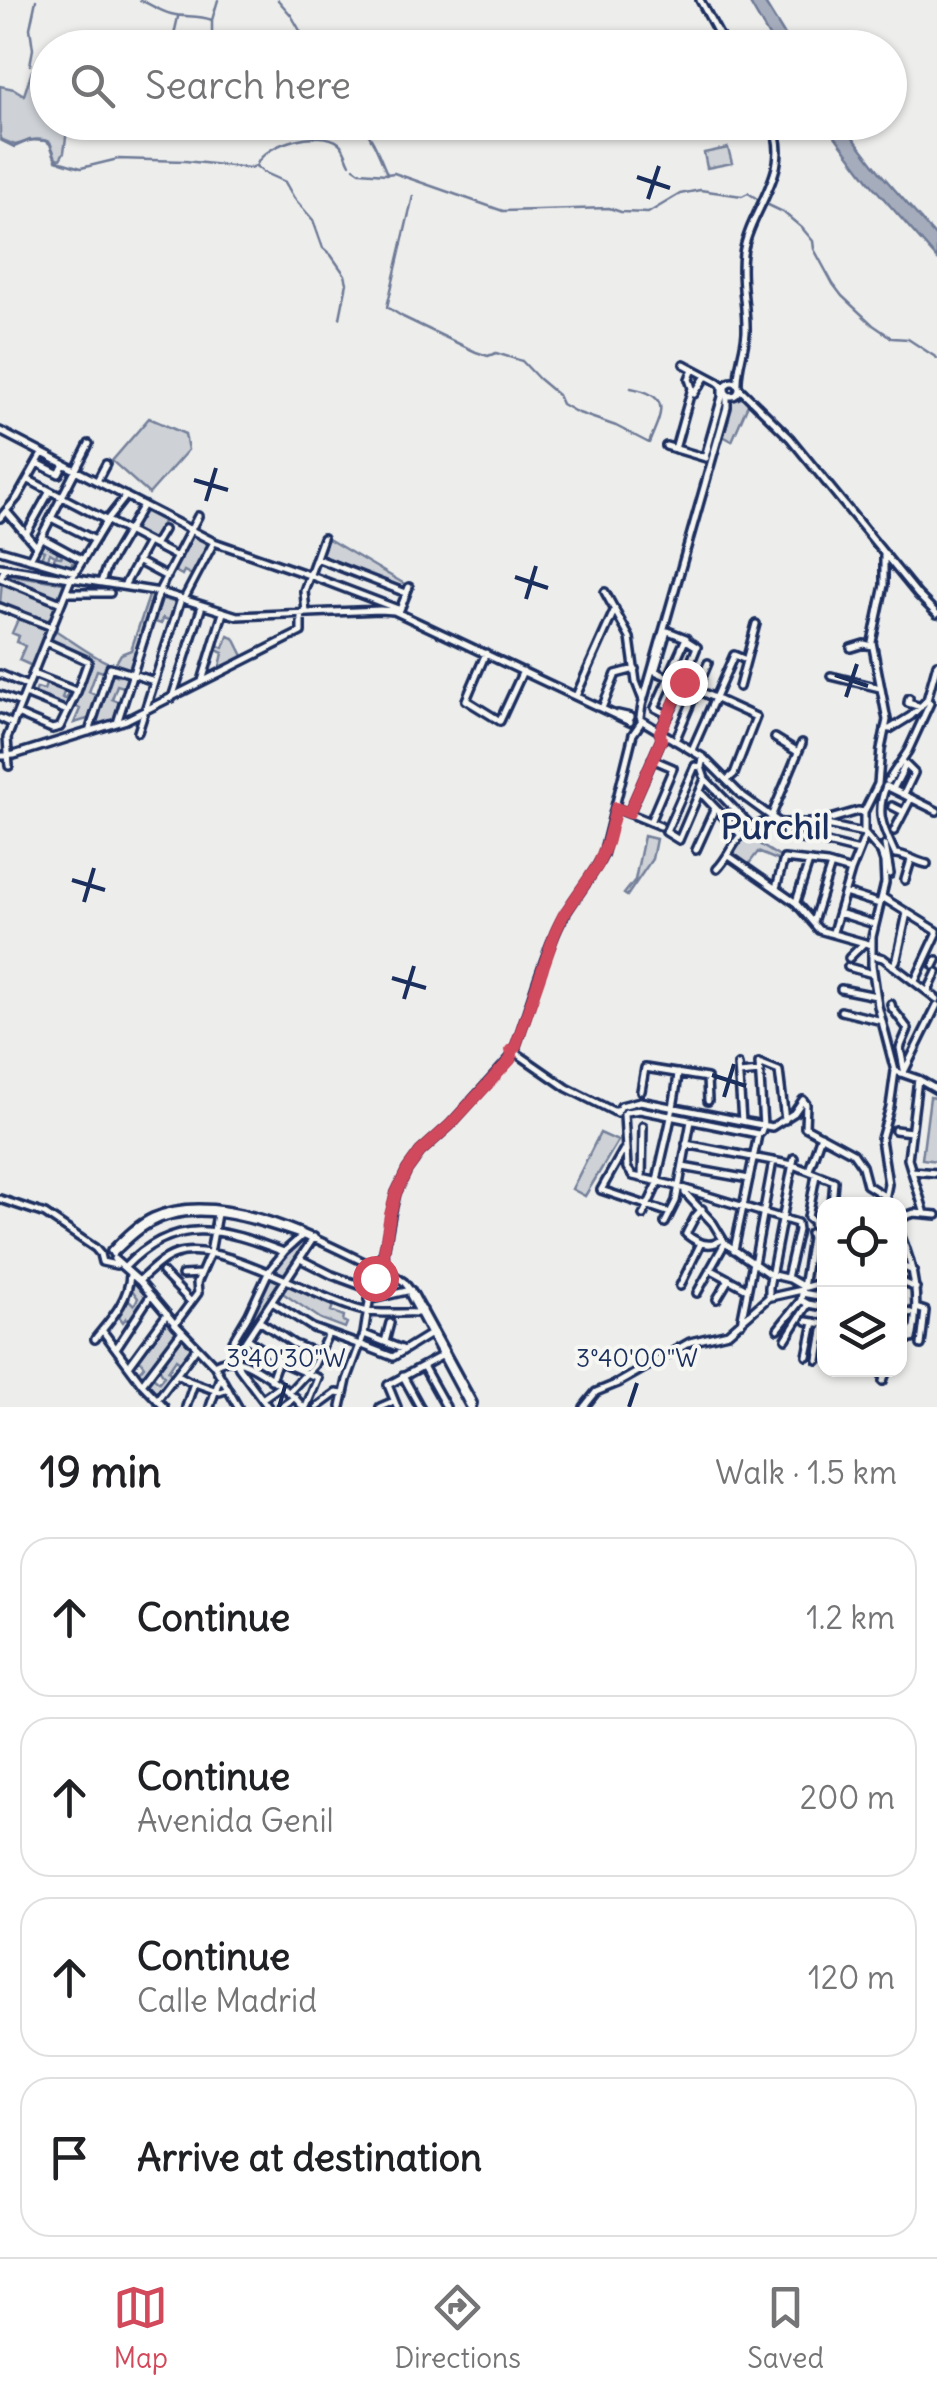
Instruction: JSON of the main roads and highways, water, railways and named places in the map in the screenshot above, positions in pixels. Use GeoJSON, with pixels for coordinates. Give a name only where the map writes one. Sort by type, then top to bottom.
{"type":"FeatureCollection","features":[{"type":"Feature","properties":{"kind":"water"},"geometry":{"type":"Polygon","coordinates":[[[748,0],[763,0],[782,30],[765,30],[748,0]]]}},
{"type":"Feature","properties":{"kind":"water"},"geometry":{"type":"Polygon","coordinates":[[[838,140],[855,140],[937,238],[937,259],[838,140]]]}},
{"type":"Feature","properties":{"kind":"waterway"},"geometry":{"type":"LineString","coordinates":[[30,30],[36,0]]}},
{"type":"Feature","properties":{"kind":"waterway"},"geometry":{"type":"LineString","coordinates":[[140,0],[171,14],[212,20]]}},
{"type":"Feature","properties":{"kind":"waterway"},"geometry":{"type":"LineString","coordinates":[[212,30],[218,0]]}},
{"type":"Feature","properties":{"kind":"waterway"},"geometry":{"type":"LineString","coordinates":[[278,0],[300,30]]}},
{"type":"Feature","properties":{"kind":"waterway"},"geometry":{"type":"LineString","coordinates":[[175,30],[178,17]]}},
{"type":"Feature","properties":{"kind":"waterway"},"geometry":{"type":"LineString","coordinates":[[0,140],[14,147],[30,140],[46,141],[59,161]]}},
{"type":"Feature","properties":{"kind":"waterway"},"geometry":{"type":"LineString","coordinates":[[257,164],[271,150],[294,140]]}},
{"type":"Feature","properties":{"kind":"waterway"},"geometry":{"type":"LineString","coordinates":[[332,140],[339,143],[350,164]]}},
{"type":"Feature","properties":{"kind":"waterway"},"geometry":{"type":"LineString","coordinates":[[372,140],[387,174],[394,173],[503,211],[609,208],[648,213],[680,194],[700,190],[742,196],[748,193],[759,200]]}},
{"type":"Feature","properties":{"kind":"waterway"},"geometry":{"type":"LineString","coordinates":[[61,162],[81,168],[118,159],[256,166],[285,182],[313,220],[323,248],[345,275],[340,318]]}},
{"type":"Feature","properties":{"kind":"waterway"},"geometry":{"type":"LineString","coordinates":[[354,168],[386,174]]}},
{"type":"Feature","properties":{"kind":"waterway"},"geometry":{"type":"LineString","coordinates":[[413,196],[387,307],[476,352],[522,361],[558,395],[562,404],[649,443],[660,407],[653,396],[631,388]]}},
{"type":"Feature","properties":{"kind":"waterway"},"geometry":{"type":"LineString","coordinates":[[764,203],[802,228],[813,241],[833,284],[873,325],[892,338],[908,339],[937,358]]}},
{"type":"Feature","properties":{"kind":"district","name":"Purchil"},"geometry":{"type":"Point","coordinates":[775,827]}}]}
